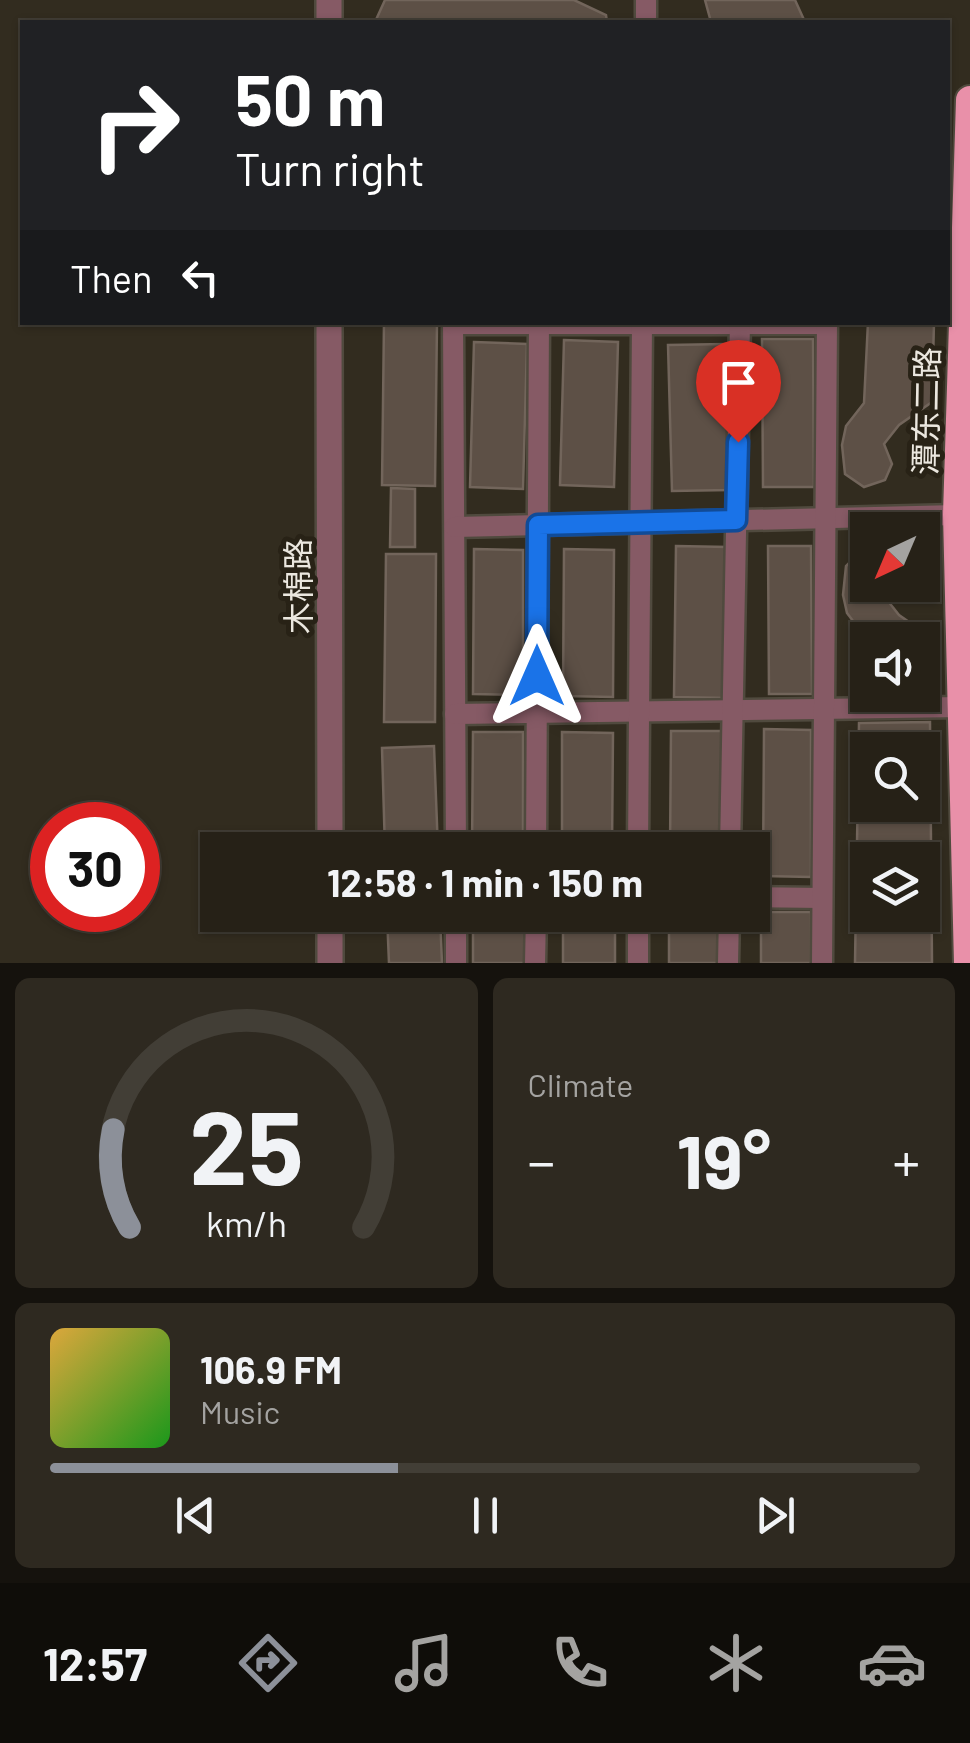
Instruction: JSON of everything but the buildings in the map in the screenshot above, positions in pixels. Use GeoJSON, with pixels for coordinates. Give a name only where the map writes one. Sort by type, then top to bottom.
{"type":"FeatureCollection","features":[{"type":"Feature","properties":{"kind":"highway","name":"潭东二路"},"geometry":{"type":"LineString","coordinates":[[968,963],[957,515],[956,219],[970,100]]}},
{"type":"Feature","properties":{"kind":"street","name":"木棉路"},"geometry":{"type":"LineString","coordinates":[[330,325],[330,832]]}},
{"type":"Feature","properties":{"kind":"street"},"geometry":{"type":"LineString","coordinates":[[454,325],[456,832]]}},
{"type":"Feature","properties":{"kind":"street"},"geometry":{"type":"LineString","coordinates":[[536,832],[539,325]]}},
{"type":"Feature","properties":{"kind":"street"},"geometry":{"type":"LineString","coordinates":[[638,832],[642,325]]}},
{"type":"Feature","properties":{"kind":"street"},"geometry":{"type":"LineString","coordinates":[[730,832],[740,325]]}},
{"type":"Feature","properties":{"kind":"street"},"geometry":{"type":"LineString","coordinates":[[822,963],[827,325]]}},
{"type":"Feature","properties":{"kind":"street"},"geometry":{"type":"LineString","coordinates":[[454,527],[957,515]]}},
{"type":"Feature","properties":{"kind":"street"},"geometry":{"type":"LineString","coordinates":[[456,714],[962,708]]}},
{"type":"Feature","properties":{"kind":"street"},"geometry":{"type":"LineString","coordinates":[[770,898],[822,898]]}},
{"type":"Feature","properties":{"kind":"street"},"geometry":{"type":"LineString","coordinates":[[330,932],[330,963]]}},
{"type":"Feature","properties":{"kind":"street"},"geometry":{"type":"LineString","coordinates":[[456,932],[456,963]]}},
{"type":"Feature","properties":{"kind":"street"},"geometry":{"type":"LineString","coordinates":[[535,963],[536,932]]}},
{"type":"Feature","properties":{"kind":"street"},"geometry":{"type":"LineString","coordinates":[[638,932],[638,963]]}},
{"type":"Feature","properties":{"kind":"street"},"geometry":{"type":"LineString","coordinates":[[728,963],[729,932]]}},
{"type":"Feature","properties":{"kind":"route"},"geometry":{"type":"LineString","coordinates":[[537,676],[538,525],[736,520],[738,442]]}}]}
